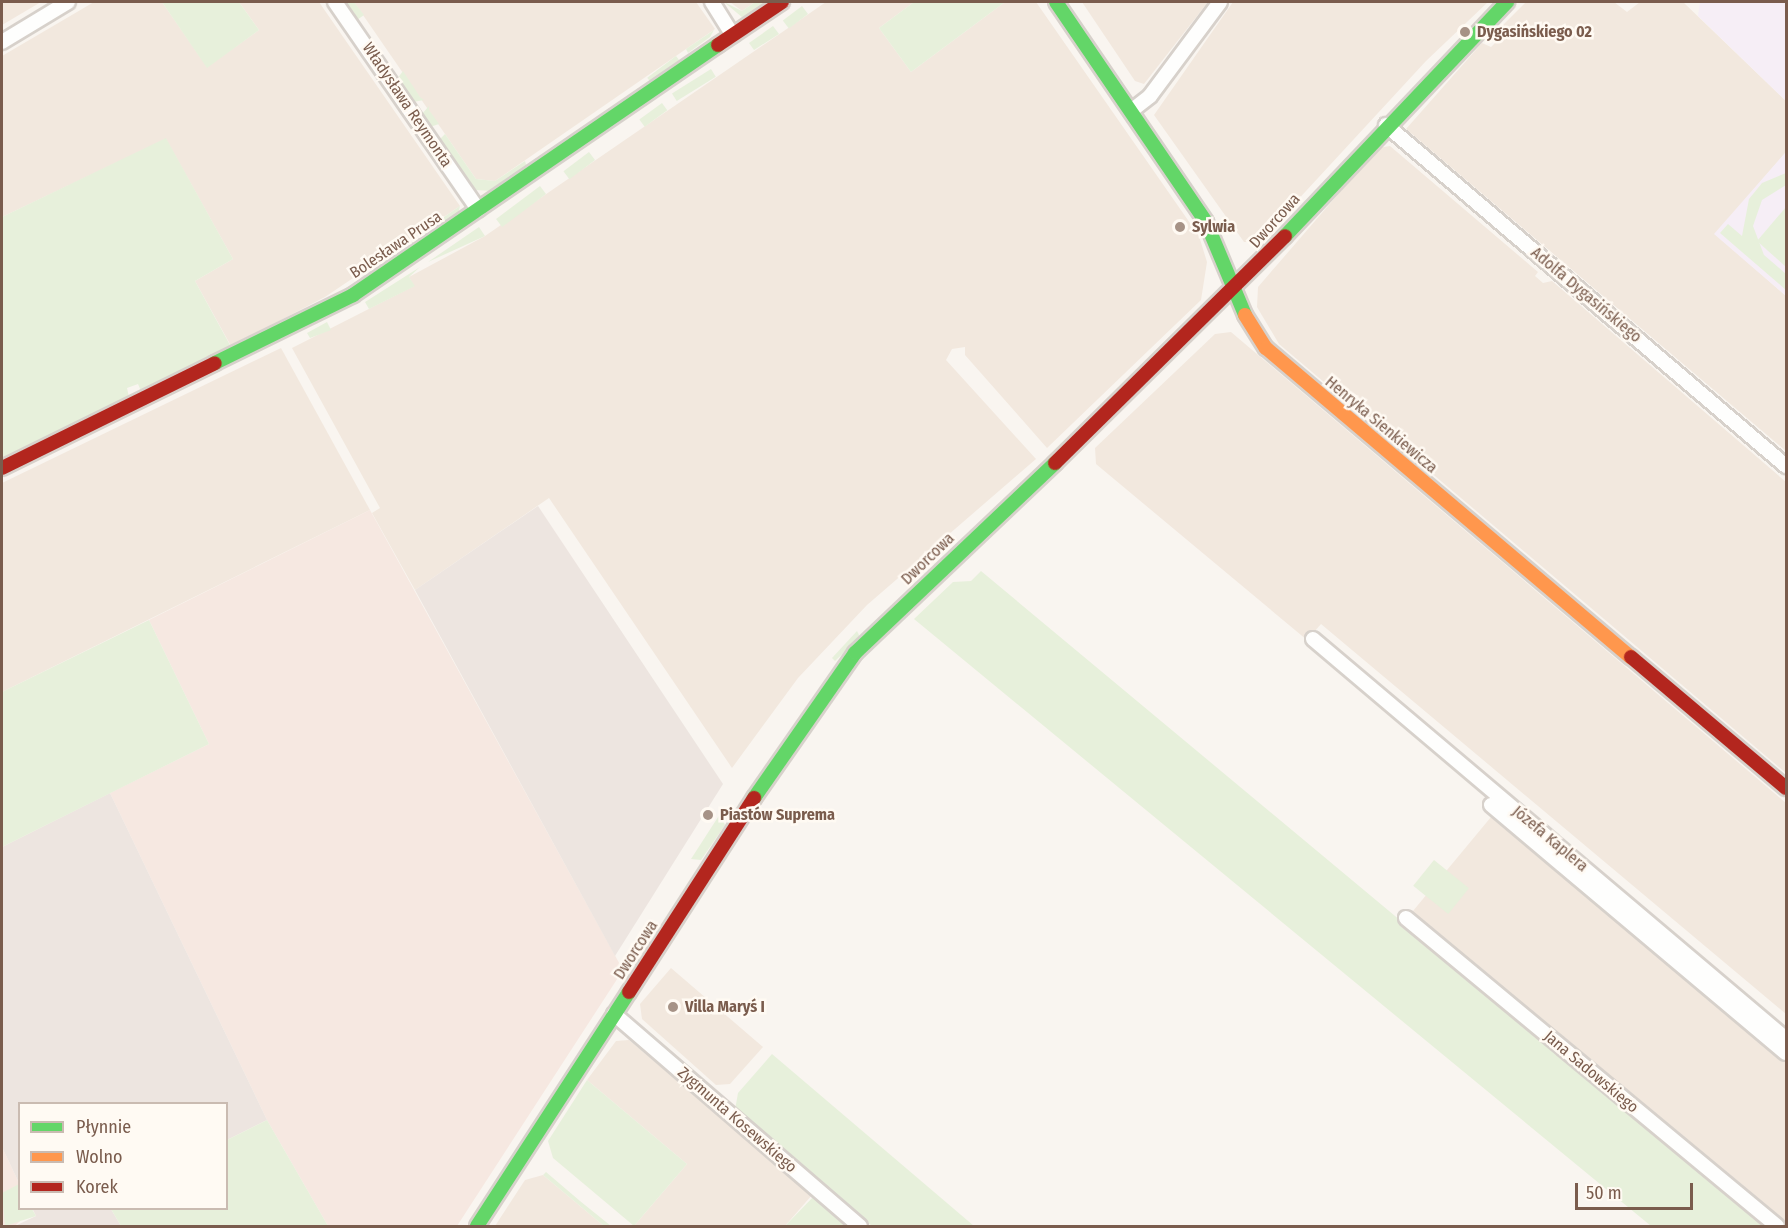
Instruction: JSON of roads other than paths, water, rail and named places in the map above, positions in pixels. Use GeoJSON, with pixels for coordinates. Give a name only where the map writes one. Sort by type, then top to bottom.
{"type":"FeatureCollection","features":[{"type":"Feature","properties":{"kind":"street"},"geometry":{"type":"LineString","coordinates":[[2,42],[68,2]]}},
{"type":"Feature","properties":{"kind":"street","name":"Władysława Reymonta"},"geometry":{"type":"LineString","coordinates":[[335,2],[478,209]]}},
{"type":"Feature","properties":{"kind":"street"},"geometry":{"type":"LineString","coordinates":[[712,2],[733,35]]}},
{"type":"Feature","properties":{"kind":"street","name":"Bolesława Prusa"},"geometry":{"type":"LineString","coordinates":[[2,468],[337,304],[782,2]]}},
{"type":"Feature","properties":{"kind":"street","name":"Henryka Sienkiewicza"},"geometry":{"type":"LineString","coordinates":[[1056,2],[1206,222],[1254,331],[1283,364],[1786,788]]}},
{"type":"Feature","properties":{"kind":"street"},"geometry":{"type":"LineString","coordinates":[[1131,111],[1152,94],[1220,2]]}},
{"type":"Feature","properties":{"kind":"street","name":"Dworcowa"},"geometry":{"type":"LineString","coordinates":[[477,1227],[800,728],[855,653],[1236,289],[1386,125],[1507,2]]}},
{"type":"Feature","properties":{"kind":"street","name":"Adolfa Dygasińskiego"},"geometry":{"type":"LineString","coordinates":[[1386,125],[1786,466]]}},
{"type":"Feature","properties":{"kind":"street","name":"Józefa Kaplera"},"geometry":{"type":"LineString","coordinates":[[1312,639],[1786,1039]]}},
{"type":"Feature","properties":{"kind":"street","name":"Józefa Kaplera"},"geometry":{"type":"LineString","coordinates":[[1491,805],[1786,1053]]}},
{"type":"Feature","properties":{"kind":"street","name":"Jana Sadowskiego"},"geometry":{"type":"LineString","coordinates":[[1406,918],[1777,1227]]}},
{"type":"Feature","properties":{"kind":"street","name":"Zygmunta Kosewskiego"},"geometry":{"type":"LineString","coordinates":[[614,1014],[860,1227]]}},
{"type":"Feature","properties":{"kind":"place","name":"Dygasińskiego 02"},"geometry":{"type":"Point","coordinates":[1465,32]}},
{"type":"Feature","properties":{"kind":"place","name":"Sylwia"},"geometry":{"type":"Point","coordinates":[1180,227]}},
{"type":"Feature","properties":{"kind":"place","name":"Piastów Suprema"},"geometry":{"type":"Point","coordinates":[708,815]}},
{"type":"Feature","properties":{"kind":"place","name":"Villa Maryś I"},"geometry":{"type":"Point","coordinates":[673,1007]}}]}
